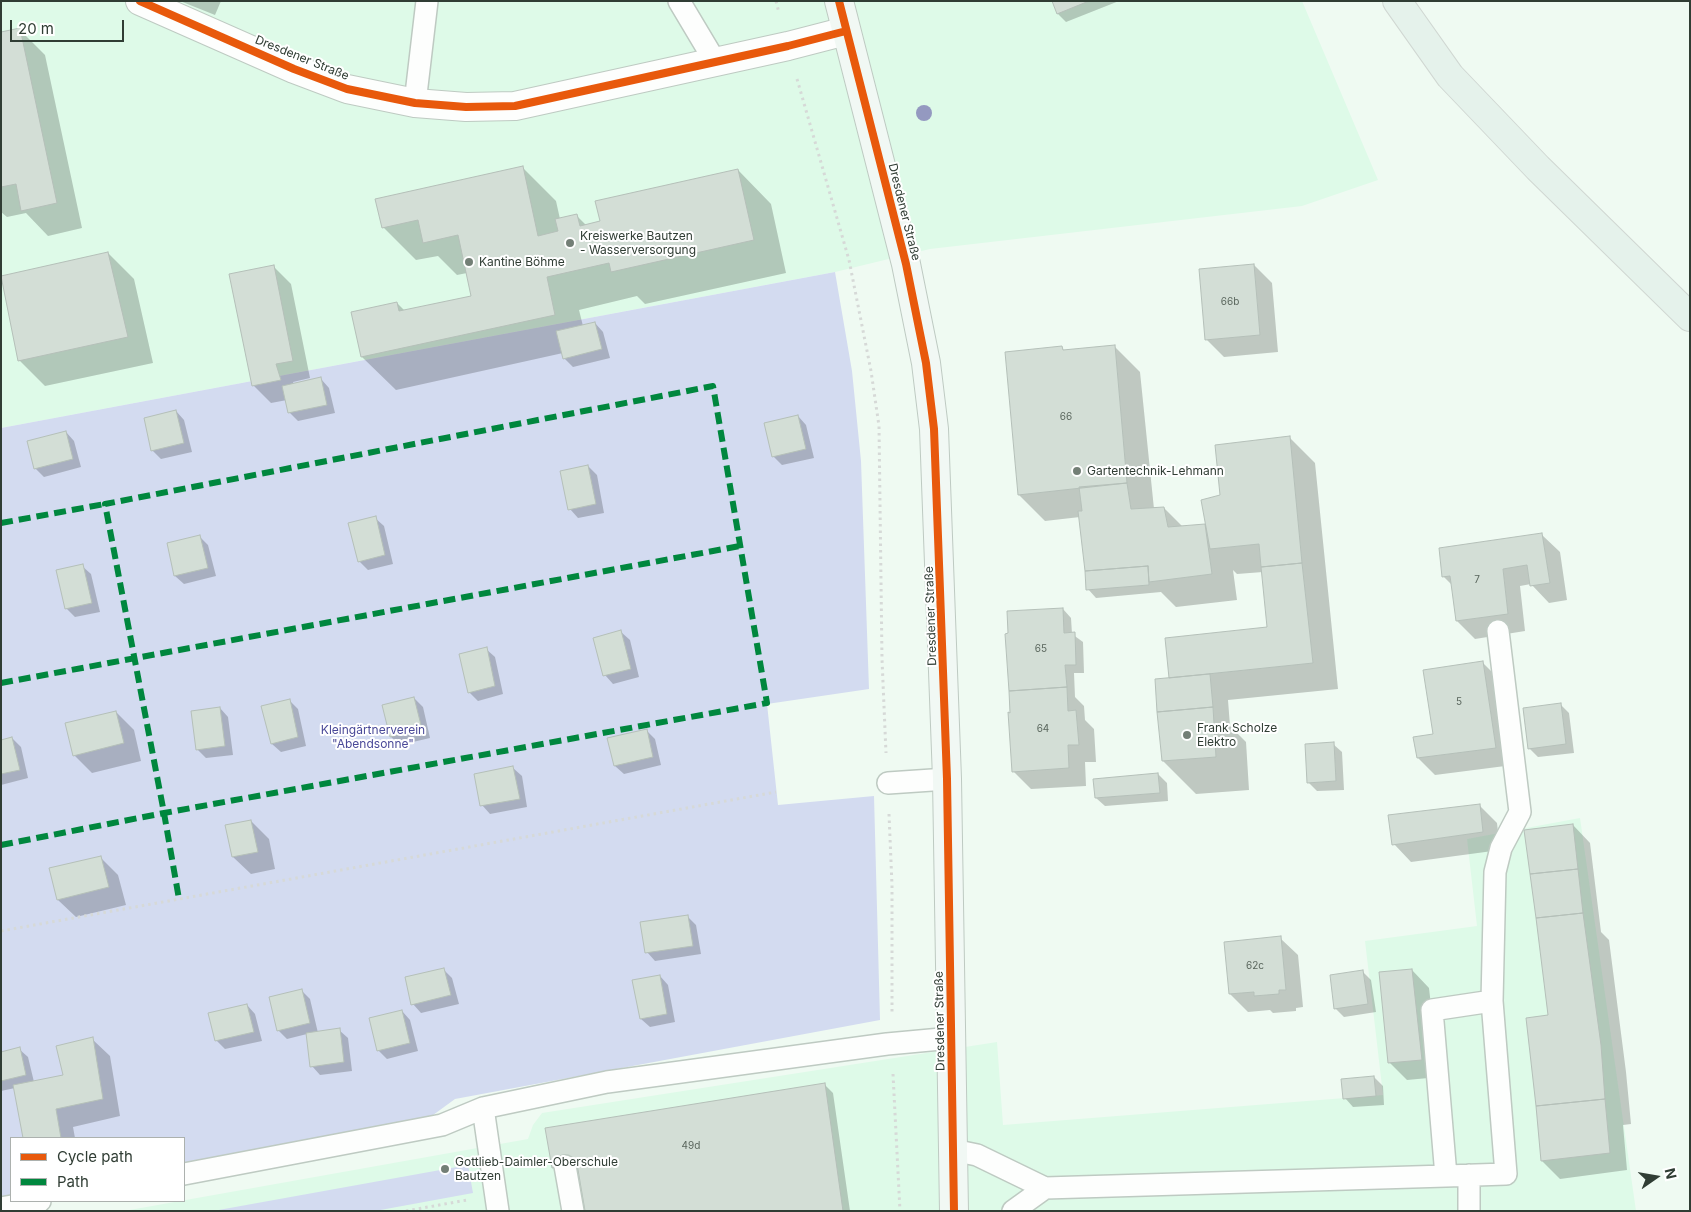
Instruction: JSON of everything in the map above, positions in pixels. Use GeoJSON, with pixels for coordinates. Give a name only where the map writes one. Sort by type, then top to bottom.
{"type":"FeatureCollection","features":[{"type":"Feature","properties":{"kind":"main road","name":"Dresdener Straße"},"geometry":{"type":"LineString","coordinates":[[839,1],[906,264],[926,363],[934,429],[947,779],[954,1211]]}},
{"type":"Feature","properties":{"kind":"main road"},"geometry":{"type":"LineString","coordinates":[[1397,1],[1450,76],[1538,168],[1690,317]]}},
{"type":"Feature","properties":{"kind":"street","name":"Dresdener Straße"},"geometry":{"type":"LineString","coordinates":[[140,1],[294,69],[347,89],[415,103],[466,107],[515,106],[716,63],[846,31]]}},
{"type":"Feature","properties":{"kind":"lane"},"geometry":{"type":"LineString","coordinates":[[415,103],[427,1]]}},
{"type":"Feature","properties":{"kind":"lane"},"geometry":{"type":"LineString","coordinates":[[679,1],[716,63]]}},
{"type":"Feature","properties":{"kind":"lane"},"geometry":{"type":"LineString","coordinates":[[953,1150],[977,1155],[1045,1188],[1506,1174],[1492,1001],[1495,872],[1501,848],[1520,812],[1498,631]]}},
{"type":"Feature","properties":{"kind":"lane"},"geometry":{"type":"LineString","coordinates":[[888,782],[947,779]]}},
{"type":"Feature","properties":{"kind":"lane"},"geometry":{"type":"LineString","coordinates":[[1446,1176],[1432,1010],[1492,1001]]}},
{"type":"Feature","properties":{"kind":"lane"},"geometry":{"type":"LineString","coordinates":[[185,1174],[442,1125],[483,1108],[607,1082],[892,1043],[952,1038]]}},
{"type":"Feature","properties":{"kind":"lane"},"geometry":{"type":"LineString","coordinates":[[483,1108],[497,1203]]}},
{"type":"Feature","properties":{"kind":"lane"},"geometry":{"type":"LineString","coordinates":[[565,1166],[573,1211]]}},
{"type":"Feature","properties":{"kind":"lane"},"geometry":{"type":"LineString","coordinates":[[1469,1175],[1469,1211]]}},
{"type":"Feature","properties":{"kind":"lane"},"geometry":{"type":"LineString","coordinates":[[1013,1211],[1045,1188]]}},
{"type":"Feature","properties":{"kind":"lane"},"geometry":{"type":"LineString","coordinates":[[1,1208],[34,1202]]}},
{"type":"Feature","properties":{"kind":"path"},"geometry":{"type":"LineString","coordinates":[[776,1],[849,260],[871,371],[879,426],[882,659],[892,885],[892,1043],[900,1211]]}},
{"type":"Feature","properties":{"kind":"path"},"geometry":{"type":"LineString","coordinates":[[1,931],[776,792]]}},
{"type":"Feature","properties":{"kind":"path"},"geometry":{"type":"LineString","coordinates":[[406,1211],[497,1203]]}},
{"type":"Feature","properties":{"kind":"shaded area"},"geometry":{"type":"Polygon","coordinates":[[[1,1],[1302,1],[1378,180],[1302,206],[930,249],[835,272],[1,428],[1,1]]]}},
{"type":"Feature","properties":{"kind":"shaded area"},"geometry":{"type":"Polygon","coordinates":[[[1580,818],[1636,1211],[124,1211],[174,1202],[185,1202],[185,1200],[528,1139],[533,1125],[542,1113],[997,1042],[1003,1125],[1383,1095],[1365,941],[1477,926],[1467,839],[1580,818]]]}},
{"type":"Feature","properties":{"kind":"green space","name":"Kleingärtnerverein \"Abendsonne\""},"geometry":{"type":"Polygon","coordinates":[[[835,272],[852,371],[861,461],[869,689],[767,704],[778,805],[874,796],[880,1020],[455,1099],[429,1118],[185,1165],[185,1137],[10,1137],[10,1197],[1,1199],[1,428],[835,272]]]}},
{"type":"Feature","properties":{"kind":"green space"},"geometry":{"type":"Polygon","coordinates":[[[468,1165],[473,1193],[375,1211],[213,1211],[468,1165]]]}},
{"type":"Feature","properties":{"kind":"building"},"geometry":{"type":"Polygon","coordinates":[[[1052,1],[1089,1],[1057,14],[1052,1]]]}},
{"type":"Feature","properties":{"kind":"building"},"geometry":{"type":"Polygon","coordinates":[[[20,28],[57,203],[21,211],[16,184],[1,187],[1,32],[20,28]]]}},
{"type":"Feature","properties":{"kind":"building"},"geometry":{"type":"Polygon","coordinates":[[[523,166],[538,236],[558,231],[555,219],[577,214],[580,226],[600,221],[595,201],[738,169],[754,240],[611,272],[609,263],[547,277],[555,315],[361,357],[351,312],[397,302],[399,311],[471,296],[458,235],[423,243],[418,220],[382,228],[375,199],[523,166]]]}},
{"type":"Feature","properties":{"kind":"building"},"geometry":{"type":"Polygon","coordinates":[[[108,252],[128,337],[18,361],[1,276],[108,252]]]}},
{"type":"Feature","properties":{"kind":"building"},"geometry":{"type":"Polygon","coordinates":[[[1254,264],[1260,335],[1205,340],[1199,269],[1254,264]]]}},
{"type":"Feature","properties":{"kind":"building"},"geometry":{"type":"Polygon","coordinates":[[[274,265],[293,361],[276,364],[281,380],[252,386],[229,274],[274,265]]]}},
{"type":"Feature","properties":{"kind":"building"},"geometry":{"type":"Polygon","coordinates":[[[595,322],[602,349],[563,359],[556,331],[595,322]]]}},
{"type":"Feature","properties":{"kind":"building"},"geometry":{"type":"Polygon","coordinates":[[[1115,345],[1127,483],[1018,495],[1005,352],[1062,346],[1063,350],[1115,345]]]}},
{"type":"Feature","properties":{"kind":"building"},"geometry":{"type":"Polygon","coordinates":[[[321,377],[327,405],[288,413],[282,386],[321,377]]]}},
{"type":"Feature","properties":{"kind":"building"},"geometry":{"type":"Polygon","coordinates":[[[176,410],[184,443],[151,451],[144,418],[176,410]]]}},
{"type":"Feature","properties":{"kind":"building"},"geometry":{"type":"Polygon","coordinates":[[[798,415],[806,449],[772,457],[764,423],[798,415]]]}},
{"type":"Feature","properties":{"kind":"building"},"geometry":{"type":"Polygon","coordinates":[[[66,431],[73,459],[34,469],[27,441],[66,431]]]}},
{"type":"Feature","properties":{"kind":"building"},"geometry":{"type":"Polygon","coordinates":[[[1290,436],[1302,563],[1261,567],[1259,544],[1210,549],[1201,500],[1220,495],[1215,445],[1290,436]]]}},
{"type":"Feature","properties":{"kind":"building"},"geometry":{"type":"Polygon","coordinates":[[[588,465],[596,504],[568,510],[560,471],[588,465]]]}},
{"type":"Feature","properties":{"kind":"building"},"geometry":{"type":"Polygon","coordinates":[[[1127,483],[1131,509],[1164,507],[1168,527],[1205,524],[1212,574],[1149,582],[1148,566],[1085,571],[1078,511],[1082,511],[1079,487],[1127,483]]]}},
{"type":"Feature","properties":{"kind":"building"},"geometry":{"type":"Polygon","coordinates":[[[376,516],[385,555],[358,562],[348,523],[376,516]]]}},
{"type":"Feature","properties":{"kind":"building"},"geometry":{"type":"Polygon","coordinates":[[[1542,533],[1550,583],[1530,586],[1527,565],[1503,569],[1508,614],[1456,621],[1450,576],[1442,577],[1439,548],[1542,533]]]}},
{"type":"Feature","properties":{"kind":"building"},"geometry":{"type":"Polygon","coordinates":[[[200,535],[208,568],[174,576],[167,543],[200,535]]]}},
{"type":"Feature","properties":{"kind":"building"},"geometry":{"type":"Polygon","coordinates":[[[1302,563],[1313,663],[1169,678],[1165,638],[1267,627],[1261,567],[1302,563]]]}},
{"type":"Feature","properties":{"kind":"building"},"geometry":{"type":"Polygon","coordinates":[[[83,564],[92,603],[65,609],[56,570],[83,564]]]}},
{"type":"Feature","properties":{"kind":"building"},"geometry":{"type":"Polygon","coordinates":[[[1148,566],[1149,585],[1086,590],[1085,571],[1148,566]]]}},
{"type":"Feature","properties":{"kind":"building"},"geometry":{"type":"Polygon","coordinates":[[[1063,608],[1064,633],[1075,632],[1076,665],[1065,665],[1067,687],[1009,691],[1005,634],[1008,633],[1007,611],[1063,608]]]}},
{"type":"Feature","properties":{"kind":"building"},"geometry":{"type":"Polygon","coordinates":[[[621,630],[631,669],[603,676],[593,638],[621,630]]]}},
{"type":"Feature","properties":{"kind":"building"},"geometry":{"type":"Polygon","coordinates":[[[487,647],[495,686],[468,693],[459,654],[487,647]]]}},
{"type":"Feature","properties":{"kind":"building"},"geometry":{"type":"Polygon","coordinates":[[[1483,661],[1496,748],[1417,758],[1413,737],[1433,734],[1423,670],[1483,661]]]}},
{"type":"Feature","properties":{"kind":"building"},"geometry":{"type":"Polygon","coordinates":[[[1210,674],[1213,707],[1157,712],[1155,679],[1210,674]]]}},
{"type":"Feature","properties":{"kind":"building"},"geometry":{"type":"Polygon","coordinates":[[[1067,687],[1068,711],[1076,710],[1079,745],[1068,745],[1069,768],[1012,772],[1008,712],[1010,713],[1009,691],[1067,687]]]}},
{"type":"Feature","properties":{"kind":"building"},"geometry":{"type":"Polygon","coordinates":[[[414,697],[422,729],[390,737],[382,705],[414,697]]]}},
{"type":"Feature","properties":{"kind":"building"},"geometry":{"type":"Polygon","coordinates":[[[290,699],[298,737],[271,744],[261,706],[290,699]]]}},
{"type":"Feature","properties":{"kind":"building"},"geometry":{"type":"Polygon","coordinates":[[[1561,703],[1566,744],[1528,749],[1523,708],[1561,703]]]}},
{"type":"Feature","properties":{"kind":"building"},"geometry":{"type":"Polygon","coordinates":[[[220,707],[225,746],[196,750],[191,711],[220,707]]]}},
{"type":"Feature","properties":{"kind":"building","name":"Frank Scholze Elektro"},"geometry":{"type":"Polygon","coordinates":[[[1213,707],[1216,757],[1162,761],[1157,712],[1213,707]]]}},
{"type":"Feature","properties":{"kind":"building"},"geometry":{"type":"Polygon","coordinates":[[[116,711],[124,743],[73,756],[65,723],[116,711]]]}},
{"type":"Feature","properties":{"kind":"building"},"geometry":{"type":"Polygon","coordinates":[[[647,729],[653,757],[614,766],[607,738],[647,729]]]}},
{"type":"Feature","properties":{"kind":"building"},"geometry":{"type":"Polygon","coordinates":[[[12,737],[20,770],[1,774],[1,740],[12,737]]]}},
{"type":"Feature","properties":{"kind":"building"},"geometry":{"type":"Polygon","coordinates":[[[1334,742],[1336,781],[1307,783],[1305,744],[1334,742]]]}},
{"type":"Feature","properties":{"kind":"building"},"geometry":{"type":"Polygon","coordinates":[[[513,766],[520,799],[480,806],[474,774],[513,766]]]}},
{"type":"Feature","properties":{"kind":"building"},"geometry":{"type":"Polygon","coordinates":[[[1158,773],[1160,793],[1095,798],[1093,779],[1158,773]]]}},
{"type":"Feature","properties":{"kind":"building"},"geometry":{"type":"Polygon","coordinates":[[[1480,804],[1483,832],[1392,845],[1388,815],[1480,804]]]}},
{"type":"Feature","properties":{"kind":"building"},"geometry":{"type":"Polygon","coordinates":[[[251,820],[258,852],[232,857],[225,825],[251,820]]]}},
{"type":"Feature","properties":{"kind":"building"},"geometry":{"type":"Polygon","coordinates":[[[1573,824],[1578,869],[1530,874],[1524,830],[1573,824]]]}},
{"type":"Feature","properties":{"kind":"building"},"geometry":{"type":"Polygon","coordinates":[[[101,856],[109,887],[57,900],[49,868],[101,856]]]}},
{"type":"Feature","properties":{"kind":"building"},"geometry":{"type":"Polygon","coordinates":[[[1578,869],[1583,913],[1536,918],[1530,874],[1578,869]]]}},
{"type":"Feature","properties":{"kind":"building"},"geometry":{"type":"Polygon","coordinates":[[[1583,913],[1601,1045],[1605,1099],[1536,1106],[1526,1018],[1548,1015],[1536,918],[1583,913]]]}},
{"type":"Feature","properties":{"kind":"building"},"geometry":{"type":"Polygon","coordinates":[[[688,915],[693,946],[645,953],[640,922],[688,915]]]}},
{"type":"Feature","properties":{"kind":"building"},"geometry":{"type":"Polygon","coordinates":[[[1281,936],[1286,990],[1279,990],[1279,994],[1254,996],[1254,992],[1229,994],[1224,942],[1281,936]]]}},
{"type":"Feature","properties":{"kind":"building"},"geometry":{"type":"Polygon","coordinates":[[[444,968],[451,995],[411,1005],[405,977],[444,968]]]}},
{"type":"Feature","properties":{"kind":"building"},"geometry":{"type":"Polygon","coordinates":[[[1412,969],[1422,1060],[1388,1063],[1379,972],[1412,969]]]}},
{"type":"Feature","properties":{"kind":"building"},"geometry":{"type":"Polygon","coordinates":[[[1363,970],[1368,1004],[1334,1009],[1330,975],[1363,970]]]}},
{"type":"Feature","properties":{"kind":"building"},"geometry":{"type":"Polygon","coordinates":[[[660,975],[667,1014],[640,1019],[632,980],[660,975]]]}},
{"type":"Feature","properties":{"kind":"building"},"geometry":{"type":"Polygon","coordinates":[[[302,989],[310,1023],[277,1031],[269,997],[302,989]]]}},
{"type":"Feature","properties":{"kind":"building"},"geometry":{"type":"Polygon","coordinates":[[[247,1004],[254,1032],[215,1041],[208,1013],[247,1004]]]}},
{"type":"Feature","properties":{"kind":"building"},"geometry":{"type":"Polygon","coordinates":[[[402,1010],[410,1043],[377,1051],[369,1018],[402,1010]]]}},
{"type":"Feature","properties":{"kind":"building"},"geometry":{"type":"Polygon","coordinates":[[[340,1028],[344,1062],[310,1067],[306,1033],[340,1028]]]}},
{"type":"Feature","properties":{"kind":"building"},"geometry":{"type":"Polygon","coordinates":[[[93,1037],[103,1099],[56,1109],[61,1137],[23,1137],[13,1085],[63,1075],[56,1046],[93,1037]]]}},
{"type":"Feature","properties":{"kind":"building"},"geometry":{"type":"Polygon","coordinates":[[[20,1047],[26,1075],[1,1081],[1,1052],[20,1047]]]}},
{"type":"Feature","properties":{"kind":"building"},"geometry":{"type":"Polygon","coordinates":[[[1374,1076],[1376,1096],[1343,1099],[1341,1079],[1374,1076]]]}},
{"type":"Feature","properties":{"kind":"building"},"geometry":{"type":"Polygon","coordinates":[[[825,1083],[843,1211],[585,1211],[577,1164],[552,1168],[545,1128],[825,1083]]]}},
{"type":"Feature","properties":{"kind":"building"},"geometry":{"type":"Polygon","coordinates":[[[1605,1099],[1610,1153],[1541,1161],[1536,1106],[1605,1099]]]}},
{"type":"Feature","properties":{"kind":"marked path"},"geometry":{"type":"LineString","coordinates":[[1,845],[164,813],[767,703],[713,386],[105,504],[164,813],[179,899]]}},
{"type":"Feature","properties":{"kind":"marked path"},"geometry":{"type":"LineString","coordinates":[[1,523],[105,504]]}},
{"type":"Feature","properties":{"kind":"marked path"},"geometry":{"type":"LineString","coordinates":[[1,683],[740,546]]}},
{"type":"Feature","properties":{"kind":"cycle path"},"geometry":{"type":"LineString","coordinates":[[140,1],[294,69],[347,89],[415,103],[466,107],[515,106],[788,46],[846,31]]}},
{"type":"Feature","properties":{"kind":"cycle path"},"geometry":{"type":"LineString","coordinates":[[839,1],[906,264],[926,363],[934,429],[947,779],[954,1211]]}},
{"type":"Feature","properties":{"kind":"place","name":"Kreiswerke Bautzen - Wasserversorgung"},"geometry":{"type":"Point","coordinates":[570,243]}},
{"type":"Feature","properties":{"kind":"place","name":"Kantine Böhme"},"geometry":{"type":"Point","coordinates":[469,262]}},
{"type":"Feature","properties":{"kind":"place","name":"Gartentechnik-Lehmann"},"geometry":{"type":"Point","coordinates":[1077,471]}},
{"type":"Feature","properties":{"kind":"place","name":"Frank Scholze Elektro"},"geometry":{"type":"Point","coordinates":[1187,735]}},
{"type":"Feature","properties":{"kind":"place","name":"Gottlieb-Daimler-Oberschule Bautzen"},"geometry":{"type":"Point","coordinates":[445,1169]}}]}
